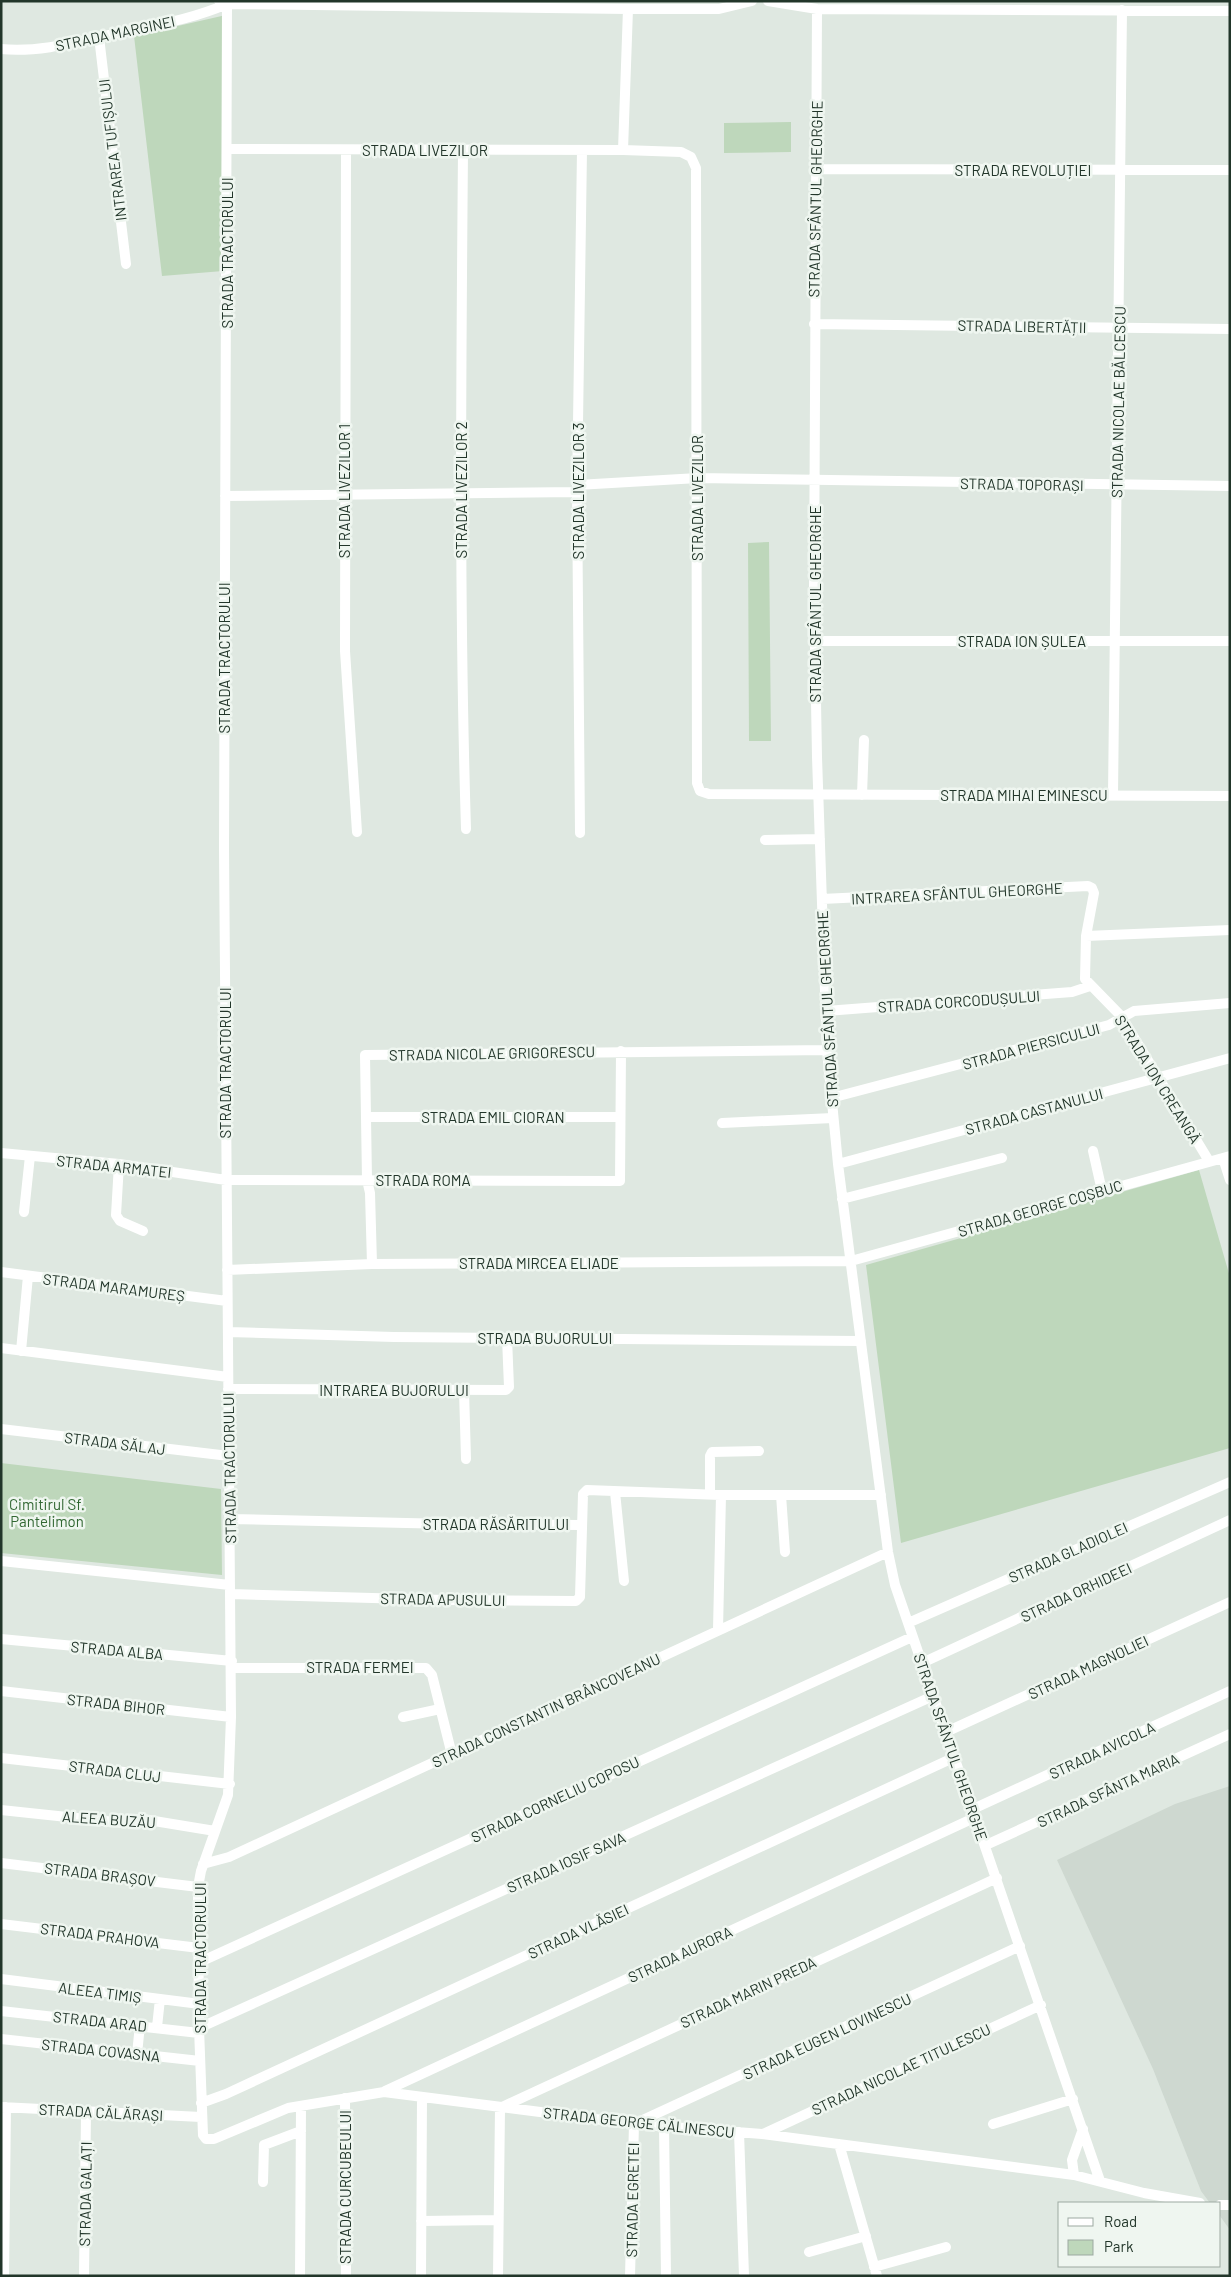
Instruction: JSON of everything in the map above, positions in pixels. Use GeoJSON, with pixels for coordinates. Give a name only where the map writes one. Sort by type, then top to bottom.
{"type":"FeatureCollection","features":[{"type":"Feature","properties":{"kind":"street"},"geometry":{"type":"LineString","coordinates":[[726,8],[736,1]]}},
{"type":"Feature","properties":{"kind":"street"},"geometry":{"type":"LineString","coordinates":[[225,2],[445,4],[628,9],[726,8],[754,1],[766,1],[817,9],[1022,5],[1230,11]]}},
{"type":"Feature","properties":{"kind":"street"},"geometry":{"type":"LineString","coordinates":[[803,1],[817,9]]}},
{"type":"Feature","properties":{"kind":"street","name":"STRADA MARGINEI"},"geometry":{"type":"LineString","coordinates":[[1,49],[30,49],[99,37],[194,17],[225,2]]}},
{"type":"Feature","properties":{"kind":"street","name":"STRADA TRACTORULUI"},"geometry":{"type":"LineString","coordinates":[[201,2117],[198,1887],[215,1831],[227,1802],[230,1784],[232,1717],[226,1180],[225,496],[228,149],[225,2]]}},
{"type":"Feature","properties":{"kind":"street","name":"STRADA NICOLAE BĂLCESCU"},"geometry":{"type":"LineString","coordinates":[[1113,795],[1120,170],[1128,7]]}},
{"type":"Feature","properties":{"kind":"street"},"geometry":{"type":"LineString","coordinates":[[623,150],[628,9]]}},
{"type":"Feature","properties":{"kind":"street","name":"STRADA SFÂNTUL GHEORGHE"},"geometry":{"type":"LineString","coordinates":[[817,9],[814,324],[815,641],[818,795],[826,1011],[831,1098],[838,1164],[888,1552],[893,1580],[912,1637],[975,1813],[1100,2181]]}},
{"type":"Feature","properties":{"kind":"street","name":"INTRAREA TUFIȘULUI"},"geometry":{"type":"LineString","coordinates":[[99,37],[126,264]]}},
{"type":"Feature","properties":{"kind":"street","name":"STRADA LIVEZILOR"},"geometry":{"type":"LineString","coordinates":[[228,149],[623,150],[681,152],[691,157],[695,162],[698,788],[704,793],[709,794],[818,795]]}},
{"type":"Feature","properties":{"kind":"street","name":"STRADA LIVEZILOR 1"},"geometry":{"type":"LineString","coordinates":[[346,150],[345,651],[357,832]]}},
{"type":"Feature","properties":{"kind":"street","name":"STRADA LIVEZILOR 3"},"geometry":{"type":"LineString","coordinates":[[580,832],[577,489],[582,150]]}},
{"type":"Feature","properties":{"kind":"street","name":"STRADA LIVEZILOR 2"},"geometry":{"type":"LineString","coordinates":[[463,151],[460,494],[461,657],[466,829]]}},
{"type":"Feature","properties":{"kind":"street","name":"STRADA REVOLUȚIEI"},"geometry":{"type":"LineString","coordinates":[[816,169],[1230,170]]}},
{"type":"Feature","properties":{"kind":"street","name":"STRADA LIBERTĂȚII"},"geometry":{"type":"LineString","coordinates":[[814,324],[1230,329]]}},
{"type":"Feature","properties":{"kind":"street","name":"STRADA TOPORAȘI"},"geometry":{"type":"LineString","coordinates":[[225,496],[460,494],[577,489],[698,478],[1117,486],[1230,486]]}},
{"type":"Feature","properties":{"kind":"street","name":"STRADA ION ȘULEA"},"geometry":{"type":"LineString","coordinates":[[815,641],[1230,641]]}},
{"type":"Feature","properties":{"kind":"street"},"geometry":{"type":"LineString","coordinates":[[862,795],[864,740]]}},
{"type":"Feature","properties":{"kind":"street","name":"STRADA MIHAI EMINESCU"},"geometry":{"type":"LineString","coordinates":[[818,795],[1230,796]]}},
{"type":"Feature","properties":{"kind":"street"},"geometry":{"type":"LineString","coordinates":[[765,840],[820,839]]}},
{"type":"Feature","properties":{"kind":"street","name":"INTRAREA SFÂNTUL GHEORGHE"},"geometry":{"type":"LineString","coordinates":[[822,899],[1088,886],[1092,888],[1094,893],[1086,936]]}},
{"type":"Feature","properties":{"kind":"street"},"geometry":{"type":"LineString","coordinates":[[1090,986],[1083,973],[1086,936],[1230,930]]}},
{"type":"Feature","properties":{"kind":"street","name":"STRADA CORCODUȘULUI"},"geometry":{"type":"LineString","coordinates":[[826,1011],[1072,992],[1083,990],[1090,986]]}},
{"type":"Feature","properties":{"kind":"street","name":"STRADA ION CREANGĂ"},"geometry":{"type":"LineString","coordinates":[[1090,986],[1121,1016],[1209,1162]]}},
{"type":"Feature","properties":{"kind":"street","name":"STRADA PIERSICULUI"},"geometry":{"type":"LineString","coordinates":[[831,1098],[1109,1026],[1121,1016],[1134,1010],[1230,1003]]}},
{"type":"Feature","properties":{"kind":"street","name":"STRADA NICOLAE GRIGORESCU"},"geometry":{"type":"LineString","coordinates":[[372,1264],[370,1192],[367,1180],[365,1055],[828,1050]]}},
{"type":"Feature","properties":{"kind":"street"},"geometry":{"type":"LineString","coordinates":[[620,1117],[621,1052]]}},
{"type":"Feature","properties":{"kind":"street","name":"STRADA CASTANULUI"},"geometry":{"type":"LineString","coordinates":[[838,1164],[1230,1058]]}},
{"type":"Feature","properties":{"kind":"street","name":"STRADA EMIL CIORAN"},"geometry":{"type":"LineString","coordinates":[[366,1117],[620,1117]]}},
{"type":"Feature","properties":{"kind":"street","name":"STRADA ROMA"},"geometry":{"type":"LineString","coordinates":[[226,1180],[620,1181],[620,1117]]}},
{"type":"Feature","properties":{"kind":"street"},"geometry":{"type":"LineString","coordinates":[[722,1123],[833,1118]]}},
{"type":"Feature","properties":{"kind":"street"},"geometry":{"type":"LineString","coordinates":[[1093,1151],[1102,1191]]}},
{"type":"Feature","properties":{"kind":"street","name":"STRADA ARMATEI"},"geometry":{"type":"LineString","coordinates":[[1,1153],[119,1164],[226,1180]]}},
{"type":"Feature","properties":{"kind":"street"},"geometry":{"type":"LineString","coordinates":[[24,1212],[30,1156]]}},
{"type":"Feature","properties":{"kind":"street"},"geometry":{"type":"LineString","coordinates":[[1226,1157],[1230,1180]]}},
{"type":"Feature","properties":{"kind":"street","name":"STRADA GEORGE COȘBUC"},"geometry":{"type":"LineString","coordinates":[[851,1261],[1226,1157]]}},
{"type":"Feature","properties":{"kind":"street"},"geometry":{"type":"LineString","coordinates":[[842,1198],[1002,1158]]}},
{"type":"Feature","properties":{"kind":"street"},"geometry":{"type":"LineString","coordinates":[[119,1164],[116,1215],[120,1221],[143,1231]]}},
{"type":"Feature","properties":{"kind":"street","name":"STRADA MIRCEA ELIADE"},"geometry":{"type":"LineString","coordinates":[[227,1270],[372,1264],[851,1261]]}},
{"type":"Feature","properties":{"kind":"street","name":"STRADA MARAMUREȘ"},"geometry":{"type":"LineString","coordinates":[[1,1272],[227,1301]]}},
{"type":"Feature","properties":{"kind":"street"},"geometry":{"type":"LineString","coordinates":[[21,1351],[28,1276]]}},
{"type":"Feature","properties":{"kind":"street","name":"STRADA BUJORULUI"},"geometry":{"type":"LineString","coordinates":[[228,1332],[507,1338],[861,1340]]}},
{"type":"Feature","properties":{"kind":"street","name":"INTRAREA BUJORULUI"},"geometry":{"type":"LineString","coordinates":[[228,1389],[508,1389],[507,1338]]}},
{"type":"Feature","properties":{"kind":"street"},"geometry":{"type":"LineString","coordinates":[[1,1348],[228,1376]]}},
{"type":"Feature","properties":{"kind":"street"},"geometry":{"type":"LineString","coordinates":[[464,1390],[466,1459]]}},
{"type":"Feature","properties":{"kind":"street","name":"STRADA SĂLAJ"},"geometry":{"type":"LineString","coordinates":[[1,1429],[228,1456]]}},
{"type":"Feature","properties":{"kind":"street"},"geometry":{"type":"LineString","coordinates":[[718,1630],[716,1495],[710,1456],[712,1452],[759,1451]]}},
{"type":"Feature","properties":{"kind":"street","name":"STRADA GLADIOLEI"},"geometry":{"type":"LineString","coordinates":[[908,1623],[1230,1482]]}},
{"type":"Feature","properties":{"kind":"street","name":"STRADA RĂSĂRITULUI"},"geometry":{"type":"LineString","coordinates":[[230,1519],[450,1524],[581,1524],[584,1491],[587,1490],[716,1495],[881,1495]]}},
{"type":"Feature","properties":{"kind":"street"},"geometry":{"type":"LineString","coordinates":[[615,1492],[624,1581]]}},
{"type":"Feature","properties":{"kind":"street"},"geometry":{"type":"LineString","coordinates":[[781,1495],[785,1552]]}},
{"type":"Feature","properties":{"kind":"street","name":"STRADA ORHIDEEI"},"geometry":{"type":"LineString","coordinates":[[922,1663],[1230,1520]]}},
{"type":"Feature","properties":{"kind":"street","name":"STRADA APUSULUI"},"geometry":{"type":"LineString","coordinates":[[1,1562],[231,1589],[445,1600],[579,1600],[581,1524]]}},
{"type":"Feature","properties":{"kind":"street","name":"STRADA CONSTANTIN BRÂNCOVEANU"},"geometry":{"type":"LineString","coordinates":[[204,1864],[229,1857],[888,1552]]}},
{"type":"Feature","properties":{"kind":"street","name":"STRADA MAGNOLIEI"},"geometry":{"type":"LineString","coordinates":[[946,1732],[1230,1602]]}},
{"type":"Feature","properties":{"kind":"street","name":"STRADA CORNELIU COPOSU"},"geometry":{"type":"LineString","coordinates":[[200,1962],[912,1637]]}},
{"type":"Feature","properties":{"kind":"street","name":"STRADA ALBA"},"geometry":{"type":"LineString","coordinates":[[1,1639],[232,1664]]}},
{"type":"Feature","properties":{"kind":"street","name":"STRADA FERMEI"},"geometry":{"type":"LineString","coordinates":[[232,1664],[426,1668],[432,1675],[452,1755]]}},
{"type":"Feature","properties":{"kind":"street","name":"STRADA AVICOLA"},"geometry":{"type":"LineString","coordinates":[[975,1813],[1230,1690]]}},
{"type":"Feature","properties":{"kind":"street","name":"STRADA BIHOR"},"geometry":{"type":"LineString","coordinates":[[1,1691],[232,1717]]}},
{"type":"Feature","properties":{"kind":"street","name":"STRADA IOSIF SAVA"},"geometry":{"type":"LineString","coordinates":[[199,2030],[933,1696]]}},
{"type":"Feature","properties":{"kind":"street"},"geometry":{"type":"LineString","coordinates":[[402,1718],[440,1709]]}},
{"type":"Feature","properties":{"kind":"street","name":"STRADA SFÂNTA MARIA"},"geometry":{"type":"LineString","coordinates":[[986,1845],[1230,1734]]}},
{"type":"Feature","properties":{"kind":"street","name":"STRADA VLĂSIEI"},"geometry":{"type":"LineString","coordinates":[[201,2103],[226,2094],[955,1757]]}},
{"type":"Feature","properties":{"kind":"street","name":"STRADA CLUJ"},"geometry":{"type":"LineString","coordinates":[[1,1758],[230,1784]]}},
{"type":"Feature","properties":{"kind":"street","name":"ALEEA BUZĂU"},"geometry":{"type":"LineString","coordinates":[[1,1810],[124,1823],[142,1820],[215,1831]]}},
{"type":"Feature","properties":{"kind":"street","name":"STRADA AURORA"},"geometry":{"type":"LineString","coordinates":[[384,2092],[975,1813]]}},
{"type":"Feature","properties":{"kind":"street","name":"STRADA BRAȘOV"},"geometry":{"type":"LineString","coordinates":[[1,1863],[198,1887]]}},
{"type":"Feature","properties":{"kind":"street","name":"STRADA MARIN PREDA"},"geometry":{"type":"LineString","coordinates":[[500,2108],[997,1878]]}},
{"type":"Feature","properties":{"kind":"street","name":"STRADA PRAHOVA"},"geometry":{"type":"LineString","coordinates":[[1,1924],[199,1948]]}},
{"type":"Feature","properties":{"kind":"street","name":"STRADA EUGEN LOVINESCU"},"geometry":{"type":"LineString","coordinates":[[634,2124],[1020,1946]]}},
{"type":"Feature","properties":{"kind":"street","name":"ALEEA TIMIȘ"},"geometry":{"type":"LineString","coordinates":[[1,1979],[200,2004]]}},
{"type":"Feature","properties":{"kind":"street"},"geometry":{"type":"LineString","coordinates":[[157,2027],[160,1999]]}},
{"type":"Feature","properties":{"kind":"street","name":"STRADA NICOLAE TITULESCU"},"geometry":{"type":"LineString","coordinates":[[762,2134],[1041,2006]]}},
{"type":"Feature","properties":{"kind":"street","name":"STRADA ARAD"},"geometry":{"type":"LineString","coordinates":[[1,2010],[199,2030]]}},
{"type":"Feature","properties":{"kind":"street"},"geometry":{"type":"LineString","coordinates":[[137,2054],[140,2025]]}},
{"type":"Feature","properties":{"kind":"street","name":"STRADA COVASNA"},"geometry":{"type":"LineString","coordinates":[[1,2040],[200,2061]]}},
{"type":"Feature","properties":{"kind":"street","name":"STRADA GEORGE CĂLINESCU"},"geometry":{"type":"LineString","coordinates":[[201,2117],[203,2135],[210,2140],[280,2111],[384,2092],[634,2124],[762,2134],[1074,2175],[1100,2181]]}},
{"type":"Feature","properties":{"kind":"street"},"geometry":{"type":"LineString","coordinates":[[421,2276],[422,2097]]}},
{"type":"Feature","properties":{"kind":"street","name":"STRADA CURCUBEULUI"},"geometry":{"type":"LineString","coordinates":[[345,2098],[346,2276]]}},
{"type":"Feature","properties":{"kind":"street"},"geometry":{"type":"LineString","coordinates":[[993,2124],[1073,2098]]}},
{"type":"Feature","properties":{"kind":"street"},"geometry":{"type":"LineString","coordinates":[[300,2276],[301,2106]]}},
{"type":"Feature","properties":{"kind":"street"},"geometry":{"type":"LineString","coordinates":[[4,2107],[4,2276]]}},
{"type":"Feature","properties":{"kind":"street","name":"STRADA CĂLĂRAȘI"},"geometry":{"type":"LineString","coordinates":[[4,2107],[201,2117]]}},
{"type":"Feature","properties":{"kind":"street"},"geometry":{"type":"LineString","coordinates":[[498,2276],[500,2108]]}},
{"type":"Feature","properties":{"kind":"street","name":"STRADA GALAȚI"},"geometry":{"type":"LineString","coordinates":[[84,2276],[86,2112]]}},
{"type":"Feature","properties":{"kind":"street","name":"STRADA EGRETEI"},"geometry":{"type":"LineString","coordinates":[[630,2276],[634,2124]]}},
{"type":"Feature","properties":{"kind":"street"},"geometry":{"type":"LineString","coordinates":[[664,2126],[666,2276]]}},
{"type":"Feature","properties":{"kind":"street"},"geometry":{"type":"LineString","coordinates":[[1074,2175],[1072,2160],[1083,2129]]}},
{"type":"Feature","properties":{"kind":"street"},"geometry":{"type":"LineString","coordinates":[[263,2182],[264,2145],[300,2131]]}},
{"type":"Feature","properties":{"kind":"street"},"geometry":{"type":"LineString","coordinates":[[739,2132],[744,2276]]}},
{"type":"Feature","properties":{"kind":"street"},"geometry":{"type":"LineString","coordinates":[[839,2144],[876,2271],[946,2247]]}},
{"type":"Feature","properties":{"kind":"street"},"geometry":{"type":"LineString","coordinates":[[1100,2181],[1144,2193],[1194,2202]]}},
{"type":"Feature","properties":{"kind":"street"},"geometry":{"type":"LineString","coordinates":[[421,2221],[498,2220]]}},
{"type":"Feature","properties":{"kind":"street"},"geometry":{"type":"LineString","coordinates":[[809,2252],[866,2236]]}},
{"type":"Feature","properties":{"kind":"shaded area"},"geometry":{"type":"Polygon","coordinates":[[[1230,1786],[1230,2230],[1221,2217],[1221,2202],[1209,2202],[1201,2191],[1153,2069],[1057,1860],[1175,1804],[1230,1786]]]}},
{"type":"Feature","properties":{"kind":"green space"},"geometry":{"type":"Polygon","coordinates":[[[226,15],[223,271],[162,276],[134,36],[226,15]]]}},
{"type":"Feature","properties":{"kind":"green space"},"geometry":{"type":"Polygon","coordinates":[[[791,122],[791,152],[724,153],[724,123],[791,122]]]}},
{"type":"Feature","properties":{"kind":"green space"},"geometry":{"type":"Polygon","coordinates":[[[769,542],[771,741],[749,741],[748,543],[769,542]]]}},
{"type":"Feature","properties":{"kind":"green space"},"geometry":{"type":"Polygon","coordinates":[[[1199,1170],[1230,1277],[1230,1448],[901,1543],[866,1265],[1199,1170]]]}},
{"type":"Feature","properties":{"kind":"green space","name":"Cimitirul Sf. Pantelimon"},"geometry":{"type":"Polygon","coordinates":[[[1,1463],[221,1489],[222,1575],[1,1553],[1,1463]]]}}]}
